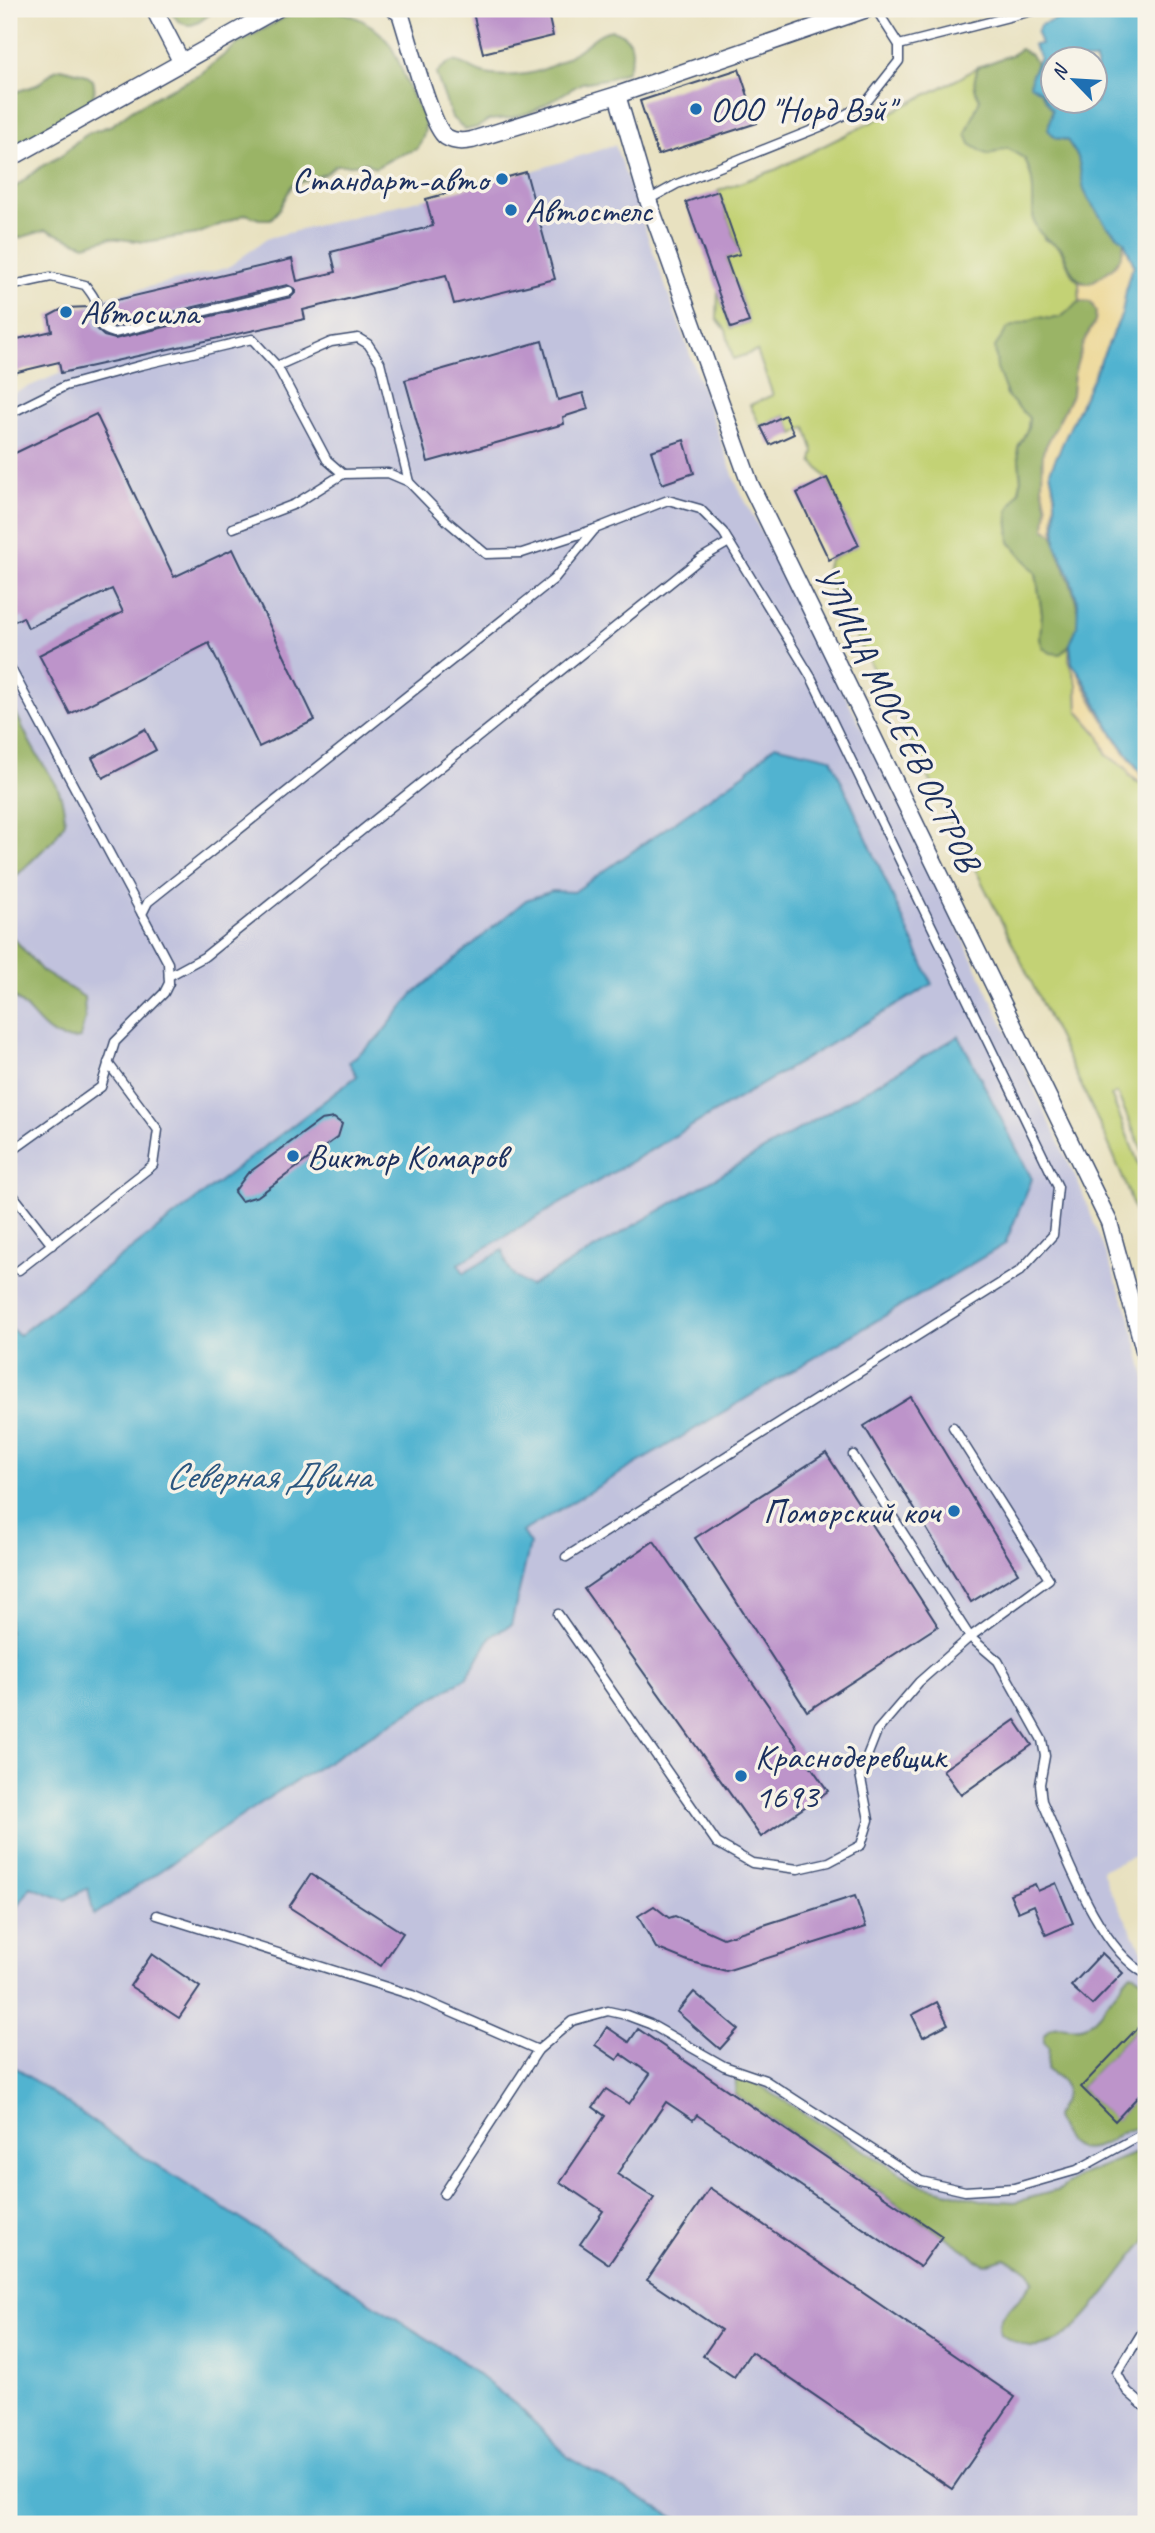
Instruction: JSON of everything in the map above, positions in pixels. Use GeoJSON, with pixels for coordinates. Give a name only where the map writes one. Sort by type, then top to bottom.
{"type":"FeatureCollection","features":[{"type":"Feature","properties":{"kind":"street"},"geometry":{"type":"LineString","coordinates":[[154,9],[181,63]]}},
{"type":"Feature","properties":{"kind":"street"},"geometry":{"type":"LineString","coordinates":[[9,159],[277,9]]}},
{"type":"Feature","properties":{"kind":"street"},"geometry":{"type":"LineString","coordinates":[[394,9],[400,13],[434,120],[445,136],[460,142],[617,95],[867,9]]}},
{"type":"Feature","properties":{"kind":"street","name":"УЛИЦА МОСЕЕВ ОСТРОВ"},"geometry":{"type":"LineString","coordinates":[[617,95],[649,200],[750,484],[1109,1222],[1146,1357]]}},
{"type":"Feature","properties":{"kind":"lane"},"geometry":{"type":"LineString","coordinates":[[649,200],[677,184],[825,125],[865,104],[900,61],[899,45],[876,9]]}},
{"type":"Feature","properties":{"kind":"lane"},"geometry":{"type":"LineString","coordinates":[[899,45],[1040,9]]}},
{"type":"Feature","properties":{"kind":"lane"},"geometry":{"type":"LineString","coordinates":[[9,286],[51,277],[85,285],[95,300],[99,325],[114,333],[289,291]]}},
{"type":"Feature","properties":{"kind":"lane"},"geometry":{"type":"LineString","coordinates":[[277,366],[331,342],[358,338],[368,344],[380,362],[408,482]]}},
{"type":"Feature","properties":{"kind":"lane"},"geometry":{"type":"LineString","coordinates":[[9,414],[65,386],[252,339],[277,366],[327,460],[343,474]]}},
{"type":"Feature","properties":{"kind":"lane"},"geometry":{"type":"LineString","coordinates":[[233,528],[295,504],[343,474],[388,473],[408,482],[447,521],[486,554],[522,553],[595,529],[668,500],[701,509],[723,532],[811,677],[1058,1187],[1053,1236],[1020,1271],[566,1557]]}},
{"type":"Feature","properties":{"kind":"lane"},"geometry":{"type":"LineString","coordinates":[[142,914],[148,902],[554,579],[595,529]]}},
{"type":"Feature","properties":{"kind":"lane"},"geometry":{"type":"LineString","coordinates":[[169,976],[204,957],[700,559],[729,542]]}},
{"type":"Feature","properties":{"kind":"lane"},"geometry":{"type":"LineString","coordinates":[[9,665],[168,963],[169,976],[164,993],[116,1042],[101,1087],[9,1153]]}},
{"type":"Feature","properties":{"kind":"lane"},"geometry":{"type":"LineString","coordinates":[[19,1269],[153,1165],[158,1130],[108,1063]]}},
{"type":"Feature","properties":{"kind":"lane"},"geometry":{"type":"LineString","coordinates":[[9,1190],[52,1245]]}},
{"type":"Feature","properties":{"kind":"lane"},"geometry":{"type":"LineString","coordinates":[[558,1614],[718,1843],[751,1863],[798,1869],[830,1862],[861,1845],[869,1820],[860,1774],[877,1731],[919,1682],[970,1637],[1049,1579],[953,1427]]}},
{"type":"Feature","properties":{"kind":"lane"},"geometry":{"type":"LineString","coordinates":[[853,1455],[970,1637],[998,1661],[1042,1740],[1045,1756],[1040,1784],[1041,1801],[1090,1908],[1114,1946],[1146,1974]]}},
{"type":"Feature","properties":{"kind":"lane"},"geometry":{"type":"LineString","coordinates":[[157,1915],[412,1996],[538,2050]]}},
{"type":"Feature","properties":{"kind":"lane"},"geometry":{"type":"LineString","coordinates":[[444,2194],[538,2050],[572,2021],[608,2011],[650,2024],[724,2066],[765,2080],[921,2181],[965,2191],[1014,2188],[1077,2170],[1146,2132]]}},
{"type":"Feature","properties":{"kind":"lane"},"geometry":{"type":"LineString","coordinates":[[1146,2326],[1117,2373],[1127,2391],[1146,2408]]}},
{"type":"Feature","properties":{"kind":"shaded area"},"geometry":{"type":"Polygon","coordinates":[[[615,145],[736,483],[879,761],[1081,1189],[1130,1317],[1146,1380],[1146,1851],[1102,1870],[1109,1889],[1146,1957],[1146,2524],[686,2524],[569,2458],[520,2408],[453,2355],[139,2154],[9,2063],[9,1919],[31,1887],[65,1900],[88,1888],[94,1914],[273,1795],[467,1677],[491,1636],[521,1533],[1005,1244],[959,1037],[530,1286],[513,1277],[506,1263],[464,1273],[458,1264],[932,984],[775,746],[745,773],[574,892],[552,891],[413,994],[379,1037],[349,1062],[357,1075],[18,1335],[9,1327],[9,395],[61,373],[100,364],[87,307],[103,298],[227,268],[268,238],[526,173],[615,145]]]}},
{"type":"Feature","properties":{"kind":"green space"},"geometry":{"type":"Polygon","coordinates":[[[168,9],[216,9],[197,23],[186,25],[168,9]]]}},
{"type":"Feature","properties":{"kind":"green space"},"geometry":{"type":"Polygon","coordinates":[[[306,9],[351,15],[380,33],[392,47],[424,119],[424,132],[417,149],[375,168],[365,162],[336,165],[325,174],[292,185],[271,219],[259,219],[246,214],[197,234],[145,242],[110,238],[85,245],[46,230],[9,241],[9,192],[42,166],[61,156],[89,133],[112,125],[132,110],[198,76],[239,43],[306,9]]]}},
{"type":"Feature","properties":{"kind":"green space"},"geometry":{"type":"Polygon","coordinates":[[[612,30],[625,37],[631,46],[631,58],[626,72],[582,83],[532,112],[489,120],[478,127],[466,130],[452,118],[436,74],[449,63],[458,62],[493,75],[526,74],[556,63],[600,34],[612,30]]]}},
{"type":"Feature","properties":{"kind":"green space"},"geometry":{"type":"Polygon","coordinates":[[[1021,49],[1031,55],[1037,64],[1031,77],[1040,91],[1040,116],[1051,116],[1049,130],[1056,138],[1067,140],[1078,157],[1084,190],[1089,200],[1107,226],[1124,241],[1117,262],[1089,284],[1077,279],[1061,248],[1049,241],[1036,227],[1032,178],[1025,159],[1007,148],[988,155],[970,144],[966,134],[980,99],[974,83],[978,67],[1021,49]]]}},
{"type":"Feature","properties":{"kind":"green space"},"geometry":{"type":"Polygon","coordinates":[[[978,67],[974,83],[980,99],[966,134],[988,155],[1007,148],[1025,159],[1032,179],[1044,239],[1060,248],[1072,275],[1079,282],[1080,301],[1061,317],[1039,317],[1008,328],[997,368],[1008,397],[1029,417],[1028,428],[1018,448],[1021,481],[1019,492],[1008,511],[1010,542],[1036,573],[1042,614],[1040,639],[1067,648],[1070,644],[1069,659],[1077,684],[1078,711],[1099,734],[1107,755],[1126,768],[1135,781],[1143,784],[1146,794],[1146,1159],[1117,1093],[1111,1095],[1146,1182],[1146,1249],[1128,1191],[1092,1108],[997,912],[825,575],[829,560],[858,545],[827,478],[812,461],[814,452],[806,427],[794,434],[785,415],[761,427],[750,405],[773,395],[757,351],[733,359],[726,330],[717,319],[718,291],[731,328],[749,322],[726,258],[740,253],[718,191],[777,169],[978,67]]]}},
{"type":"Feature","properties":{"kind":"green space"},"geometry":{"type":"Polygon","coordinates":[[[61,68],[84,74],[93,80],[93,96],[68,118],[9,149],[9,94],[37,85],[61,68]]]}},
{"type":"Feature","properties":{"kind":"green space"},"geometry":{"type":"Polygon","coordinates":[[[1080,301],[1091,302],[1096,312],[1095,322],[1089,331],[1074,374],[1072,395],[1043,452],[1042,486],[1047,507],[1045,528],[1054,535],[1078,612],[1072,641],[1060,654],[1043,648],[1040,639],[1042,614],[1036,573],[1010,542],[1008,511],[1019,492],[1021,481],[1018,448],[1028,428],[1029,418],[1008,397],[997,368],[995,347],[1008,328],[1039,317],[1061,317],[1080,301]]]}},
{"type":"Feature","properties":{"kind":"green space"},"geometry":{"type":"Polygon","coordinates":[[[9,698],[30,742],[55,782],[62,799],[65,822],[54,839],[9,883],[9,698]]]}},
{"type":"Feature","properties":{"kind":"green space"},"geometry":{"type":"Polygon","coordinates":[[[9,933],[42,971],[84,997],[85,1018],[80,1038],[67,1039],[48,1031],[9,994],[9,933]]]}},
{"type":"Feature","properties":{"kind":"green space"},"geometry":{"type":"Polygon","coordinates":[[[1131,1973],[1143,1980],[1147,1991],[1146,2019],[1081,2087],[1115,2120],[1146,2088],[1146,2121],[1108,2142],[1081,2149],[1063,2136],[1055,2117],[1066,2090],[1061,2080],[1047,2070],[1049,2047],[1044,2042],[1044,2035],[1053,2027],[1078,2027],[1090,2022],[1131,1973]]]}},
{"type":"Feature","properties":{"kind":"green space"},"geometry":{"type":"Polygon","coordinates":[[[743,2075],[905,2176],[925,2186],[981,2200],[1015,2202],[1059,2190],[1081,2175],[1146,2149],[1146,2241],[1094,2306],[1063,2336],[1047,2345],[1030,2347],[1018,2344],[1000,2334],[999,2323],[1033,2281],[1029,2272],[1004,2258],[985,2264],[976,2260],[735,2094],[736,2079],[743,2075]]]}},
{"type":"Feature","properties":{"kind":"sand"},"geometry":{"type":"Polygon","coordinates":[[[1124,241],[1134,265],[1128,280],[1122,314],[1050,471],[1055,495],[1054,535],[1045,528],[1047,507],[1042,486],[1043,452],[1072,395],[1074,374],[1083,343],[1095,322],[1096,312],[1091,302],[1080,301],[1079,282],[1089,284],[1113,267],[1121,256],[1124,241]]]}},
{"type":"Feature","properties":{"kind":"sand"},"geometry":{"type":"Polygon","coordinates":[[[1070,644],[1077,669],[1090,697],[1141,775],[1146,794],[1143,784],[1107,755],[1098,734],[1078,711],[1077,684],[1069,659],[1070,644]]]}},
{"type":"Feature","properties":{"kind":"water"},"geometry":{"type":"Polygon","coordinates":[[[1087,9],[1146,9],[1146,780],[1112,732],[1072,663],[1070,644],[1077,627],[1078,603],[1069,573],[1056,545],[1055,495],[1050,471],[1122,314],[1128,280],[1134,265],[1124,241],[1107,226],[1089,200],[1084,190],[1078,157],[1067,140],[1056,138],[1048,130],[1051,116],[1110,116],[1110,46],[1040,46],[1040,57],[1033,45],[1041,44],[1037,33],[1040,25],[1087,9]]]}},
{"type":"Feature","properties":{"kind":"water"},"geometry":{"type":"Polygon","coordinates":[[[1040,57],[1040,91],[1030,85],[1040,57]]]}},
{"type":"Feature","properties":{"kind":"water","name":"Северная Двина"},"geometry":{"type":"Polygon","coordinates":[[[775,745],[831,758],[932,984],[458,1264],[464,1273],[503,1250],[511,1272],[530,1286],[959,1036],[1032,1179],[1005,1244],[522,1532],[530,1544],[511,1625],[491,1636],[467,1677],[273,1795],[94,1915],[88,1888],[65,1900],[31,1887],[9,1919],[9,1327],[19,1335],[357,1076],[349,1062],[379,1037],[413,994],[526,900],[552,891],[574,892],[745,773],[775,745]]]}},
{"type":"Feature","properties":{"kind":"water"},"geometry":{"type":"Polygon","coordinates":[[[9,2063],[139,2154],[453,2355],[520,2408],[569,2458],[686,2524],[9,2524],[9,2063]]]}},
{"type":"Feature","properties":{"kind":"building"},"geometry":{"type":"Polygon","coordinates":[[[490,9],[547,9],[553,36],[483,53],[473,13],[490,9]]]}},
{"type":"Feature","properties":{"kind":"building"},"geometry":{"type":"Polygon","coordinates":[[[739,69],[757,123],[658,155],[640,101],[739,69]]]}},
{"type":"Feature","properties":{"kind":"building"},"geometry":{"type":"Polygon","coordinates":[[[526,172],[555,279],[454,304],[446,275],[303,310],[305,319],[61,373],[59,362],[9,374],[9,341],[52,331],[49,316],[64,308],[90,307],[95,328],[104,336],[115,339],[291,297],[295,289],[287,285],[114,326],[106,321],[104,307],[104,303],[292,259],[297,281],[336,272],[331,252],[433,226],[426,199],[526,172]]]}},
{"type":"Feature","properties":{"kind":"building"},"geometry":{"type":"Polygon","coordinates":[[[718,191],[740,254],[726,258],[749,322],[731,328],[686,202],[718,191]]]}},
{"type":"Feature","properties":{"kind":"building"},"geometry":{"type":"Polygon","coordinates":[[[542,341],[558,400],[583,393],[588,409],[563,417],[564,424],[428,462],[405,380],[542,341]]]}},
{"type":"Feature","properties":{"kind":"building"},"geometry":{"type":"Polygon","coordinates":[[[96,414],[174,577],[233,549],[315,720],[259,747],[209,643],[70,714],[39,655],[123,612],[112,589],[28,628],[23,617],[9,624],[9,456],[96,414]]]}},
{"type":"Feature","properties":{"kind":"building"},"geometry":{"type":"Polygon","coordinates":[[[785,415],[794,434],[770,445],[761,427],[785,415]]]}},
{"type":"Feature","properties":{"kind":"building"},"geometry":{"type":"Polygon","coordinates":[[[684,440],[694,473],[662,484],[651,451],[684,440]]]}},
{"type":"Feature","properties":{"kind":"building"},"geometry":{"type":"Polygon","coordinates":[[[827,478],[859,545],[829,560],[797,493],[827,478]]]}},
{"type":"Feature","properties":{"kind":"building"},"geometry":{"type":"Polygon","coordinates":[[[145,729],[156,750],[103,778],[92,758],[145,729]]]}},
{"type":"Feature","properties":{"kind":"building","name":"Виктор Комаров"},"geometry":{"type":"Polygon","coordinates":[[[334,1118],[342,1124],[338,1137],[258,1196],[241,1201],[234,1192],[247,1174],[321,1120],[334,1118]]]}},
{"type":"Feature","properties":{"kind":"building"},"geometry":{"type":"Polygon","coordinates":[[[911,1397],[1018,1573],[971,1602],[864,1426],[911,1397]]]}},
{"type":"Feature","properties":{"kind":"building"},"geometry":{"type":"Polygon","coordinates":[[[826,1453],[938,1626],[807,1711],[695,1538],[826,1453]]]}},
{"type":"Feature","properties":{"kind":"building"},"geometry":{"type":"Polygon","coordinates":[[[654,1541],[828,1791],[761,1837],[584,1589],[654,1541]]]}},
{"type":"Feature","properties":{"kind":"building"},"geometry":{"type":"Polygon","coordinates":[[[1015,1720],[1032,1745],[961,1795],[943,1770],[1015,1720]]]}},
{"type":"Feature","properties":{"kind":"building"},"geometry":{"type":"Polygon","coordinates":[[[311,1874],[403,1933],[381,1966],[289,1907],[311,1874]]]}},
{"type":"Feature","properties":{"kind":"building"},"geometry":{"type":"Polygon","coordinates":[[[1056,1883],[1073,1923],[1046,1935],[1034,1905],[1018,1912],[1010,1894],[1035,1884],[1038,1891],[1056,1883]]]}},
{"type":"Feature","properties":{"kind":"building"},"geometry":{"type":"Polygon","coordinates":[[[855,1896],[866,1927],[726,1971],[688,1961],[656,1948],[638,1916],[654,1906],[669,1918],[675,1916],[723,1938],[855,1896]]]}},
{"type":"Feature","properties":{"kind":"building"},"geometry":{"type":"Polygon","coordinates":[[[1102,1953],[1123,1973],[1092,2005],[1071,1986],[1102,1953]]]}},
{"type":"Feature","properties":{"kind":"building"},"geometry":{"type":"Polygon","coordinates":[[[152,1954],[200,1987],[179,2018],[130,1986],[152,1954]]]}},
{"type":"Feature","properties":{"kind":"building"},"geometry":{"type":"Polygon","coordinates":[[[694,1992],[738,2029],[720,2049],[677,2012],[694,1992]]]}},
{"type":"Feature","properties":{"kind":"building"},"geometry":{"type":"Polygon","coordinates":[[[937,2002],[948,2024],[923,2037],[912,2015],[937,2002]]]}},
{"type":"Feature","properties":{"kind":"building"},"geometry":{"type":"Polygon","coordinates":[[[1146,2019],[1146,2088],[1115,2121],[1081,2087],[1146,2019]]]}},
{"type":"Feature","properties":{"kind":"building"},"geometry":{"type":"Polygon","coordinates":[[[607,2027],[629,2042],[638,2029],[942,2236],[920,2267],[697,2115],[693,2120],[666,2102],[617,2174],[654,2198],[609,2264],[580,2244],[603,2211],[560,2182],[605,2116],[593,2107],[606,2089],[629,2104],[650,2074],[621,2054],[617,2060],[595,2045],[607,2027]]]}},
{"type":"Feature","properties":{"kind":"building"},"geometry":{"type":"Polygon","coordinates":[[[710,2188],[1015,2397],[952,2489],[751,2352],[734,2377],[703,2356],[721,2330],[647,2280],[710,2188]]]}},
{"type":"Feature","properties":{"kind":"place","name":"ООО \"Норд Вэй\""},"geometry":{"type":"Point","coordinates":[696,109]}},
{"type":"Feature","properties":{"kind":"place","name":"Стандарт-авто"},"geometry":{"type":"Point","coordinates":[502,179]}},
{"type":"Feature","properties":{"kind":"place","name":"Автостелс"},"geometry":{"type":"Point","coordinates":[511,210]}},
{"type":"Feature","properties":{"kind":"place","name":"Автосила"},"geometry":{"type":"Point","coordinates":[66,312]}},
{"type":"Feature","properties":{"kind":"place","name":"Виктор Комаров"},"geometry":{"type":"Point","coordinates":[293,1156]}},
{"type":"Feature","properties":{"kind":"place","name":"Поморский коч"},"geometry":{"type":"Point","coordinates":[954,1511]}},
{"type":"Feature","properties":{"kind":"place","name":"Краснодеревщик 1693"},"geometry":{"type":"Point","coordinates":[741,1776]}}]}
